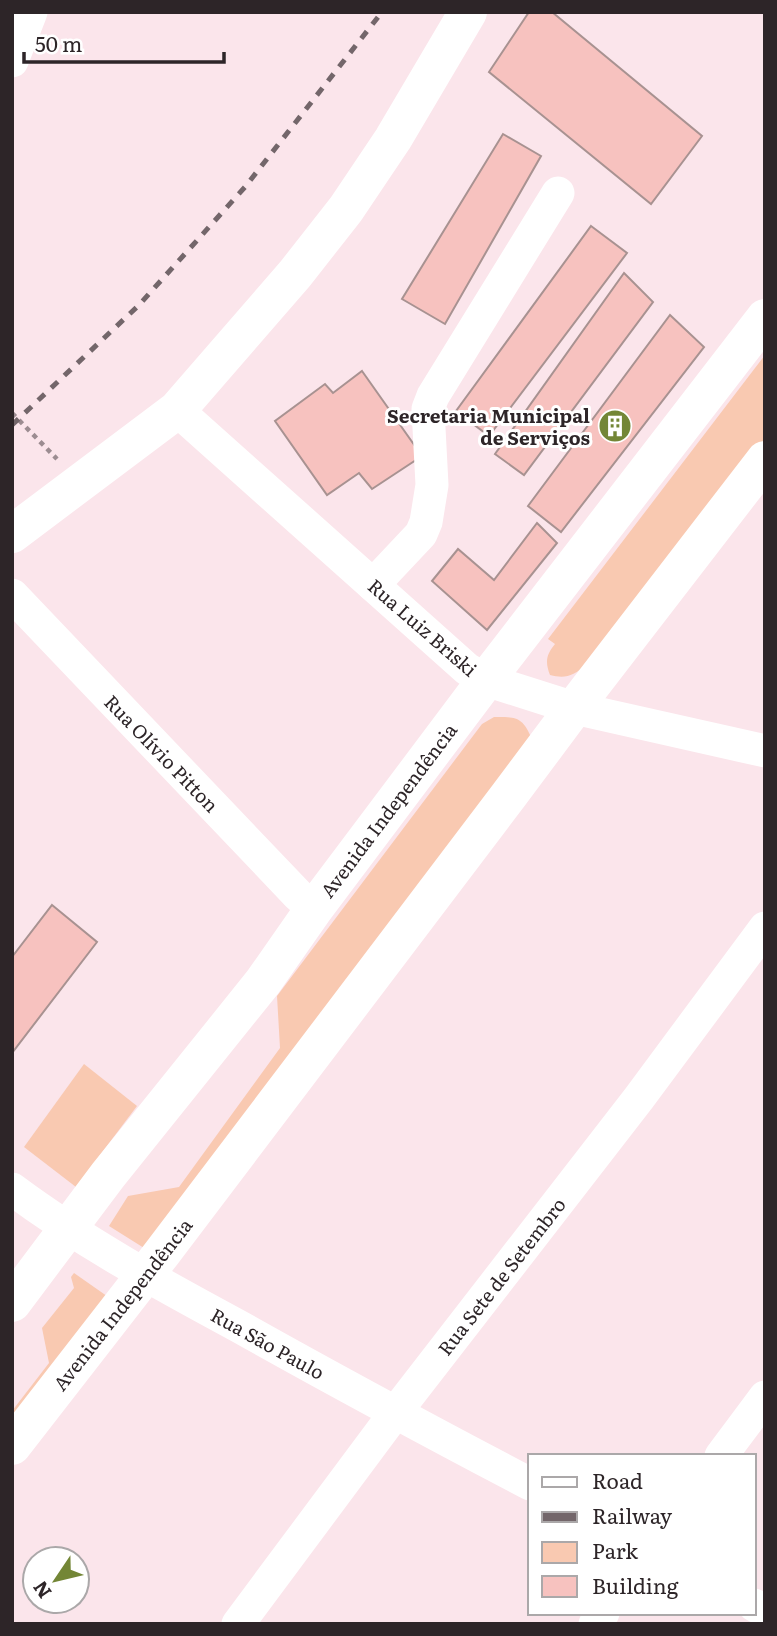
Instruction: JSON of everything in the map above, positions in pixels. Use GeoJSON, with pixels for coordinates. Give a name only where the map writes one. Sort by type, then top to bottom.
{"type":"FeatureCollection","features":[{"type":"Feature","properties":{"kind":"main road"},"geometry":{"type":"LineString","coordinates":[[12,534],[177,410],[295,274],[345,209],[393,139],[468,12]]}},
{"type":"Feature","properties":{"kind":"main road","name":"Avenida Independência"},"geometry":{"type":"LineString","coordinates":[[12,1303],[67,1228],[264,982],[314,909],[486,680],[765,318]]}},
{"type":"Feature","properties":{"kind":"main road","name":"Avenida Independência"},"geometry":{"type":"LineString","coordinates":[[12,1446],[574,708],[761,472]]}},
{"type":"Feature","properties":{"kind":"street"},"geometry":{"type":"LineString","coordinates":[[12,61],[31,12]]}},
{"type":"Feature","properties":{"kind":"street"},"geometry":{"type":"LineString","coordinates":[[373,585],[421,534],[426,522],[432,485],[428,409],[433,396],[558,193]]}},
{"type":"Feature","properties":{"kind":"street","name":"Rua Luiz Briski"},"geometry":{"type":"LineString","coordinates":[[177,410],[467,669],[486,680],[574,708],[765,751]]}},
{"type":"Feature","properties":{"kind":"street","name":"Rua Olívio Pitton"},"geometry":{"type":"LineString","coordinates":[[12,595],[314,909]]}},
{"type":"Feature","properties":{"kind":"street","name":"Rua Sete de Setembro"},"geometry":{"type":"LineString","coordinates":[[238,1624],[395,1413],[639,1098],[765,928]]}},
{"type":"Feature","properties":{"kind":"street","name":"Rua São Paulo"},"geometry":{"type":"LineString","coordinates":[[12,1189],[50,1218],[145,1274],[395,1413],[528,1483]]}},
{"type":"Feature","properties":{"kind":"street"},"geometry":{"type":"LineString","coordinates":[[722,1454],[765,1397]]}},
{"type":"Feature","properties":{"kind":"path"},"geometry":{"type":"LineString","coordinates":[[12,413],[56,458]]}},
{"type":"Feature","properties":{"kind":"green space"},"geometry":{"type":"Polygon","coordinates":[[[765,355],[765,445],[585,665],[569,676],[550,675],[547,659],[555,644],[548,639],[765,355]]]}},
{"type":"Feature","properties":{"kind":"green space"},"geometry":{"type":"Polygon","coordinates":[[[494,717],[521,721],[531,737],[152,1253],[109,1226],[128,1196],[179,1187],[280,1048],[277,996],[482,724],[494,717]]]}},
{"type":"Feature","properties":{"kind":"green space"},"geometry":{"type":"Polygon","coordinates":[[[84,1064],[137,1106],[76,1187],[24,1147],[84,1064]]]}},
{"type":"Feature","properties":{"kind":"green space"},"geometry":{"type":"Polygon","coordinates":[[[74,1273],[114,1301],[12,1434],[12,1411],[49,1363],[42,1328],[74,1288],[71,1277],[74,1273]]]}},
{"type":"Feature","properties":{"kind":"building"},"geometry":{"type":"Polygon","coordinates":[[[529,12],[552,12],[702,136],[651,204],[489,72],[529,12]]]}},
{"type":"Feature","properties":{"kind":"building"},"geometry":{"type":"Polygon","coordinates":[[[503,134],[541,156],[445,324],[402,299],[503,134]]]}},
{"type":"Feature","properties":{"kind":"building"},"geometry":{"type":"Polygon","coordinates":[[[591,226],[627,253],[489,436],[456,411],[591,226]]]}},
{"type":"Feature","properties":{"kind":"building"},"geometry":{"type":"Polygon","coordinates":[[[624,273],[653,302],[524,475],[495,454],[624,273]]]}},
{"type":"Feature","properties":{"kind":"building","name":"Secretaria Municipal de Serviços"},"geometry":{"type":"Polygon","coordinates":[[[670,315],[704,347],[561,532],[528,506],[670,315]]]}},
{"type":"Feature","properties":{"kind":"building"},"geometry":{"type":"Polygon","coordinates":[[[362,371],[422,456],[372,489],[359,473],[327,495],[275,421],[325,384],[333,393],[362,371]]]}},
{"type":"Feature","properties":{"kind":"building"},"geometry":{"type":"Polygon","coordinates":[[[537,523],[557,543],[487,630],[432,581],[458,549],[494,580],[537,523]]]}},
{"type":"Feature","properties":{"kind":"building"},"geometry":{"type":"Polygon","coordinates":[[[52,905],[97,942],[12,1053],[12,957],[52,905]]]}},
{"type":"Feature","properties":{"kind":"railway"},"geometry":{"type":"LineString","coordinates":[[12,425],[139,305],[245,187],[382,12]]}},
{"type":"Feature","properties":{"kind":"place","name":"Secretaria Municipal de Serviços"},"geometry":{"type":"Point","coordinates":[615,426]}}]}
